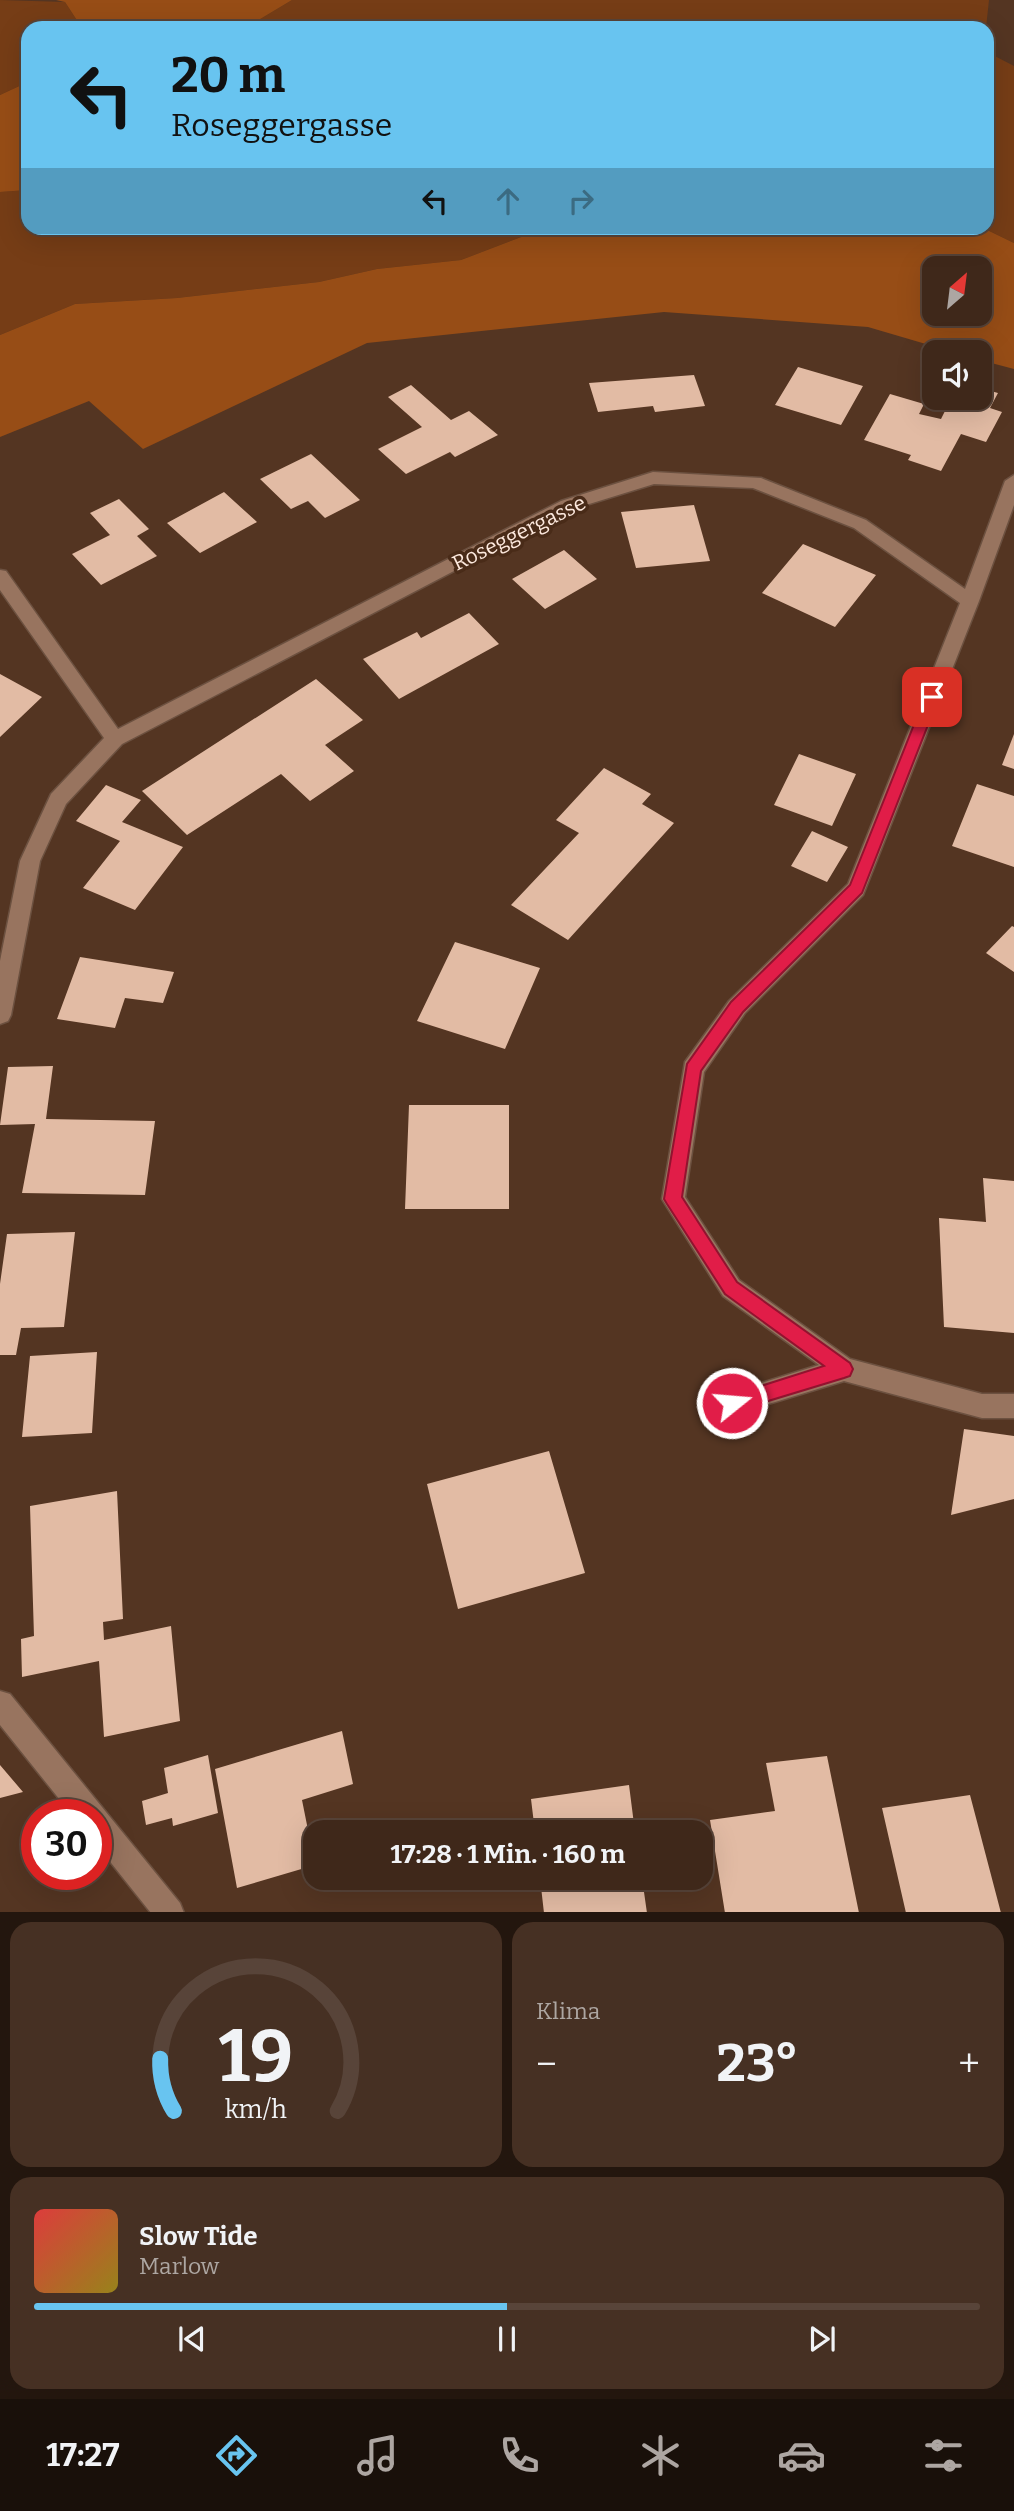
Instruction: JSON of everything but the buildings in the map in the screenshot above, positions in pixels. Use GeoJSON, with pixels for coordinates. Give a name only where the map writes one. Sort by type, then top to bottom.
{"type":"FeatureCollection","features":[{"type":"Feature","properties":{"kind":"street","name":"Roseggergasse"},"geometry":{"type":"LineString","coordinates":[[0,1015],[30,861],[58,799],[115,739],[567,505],[653,478],[755,482],[860,524],[970,601]]}},
{"type":"Feature","properties":{"kind":"street"},"geometry":{"type":"LineString","coordinates":[[1014,481],[970,601],[856,889],[737,1007],[693,1069],[673,1199],[731,1288],[844,1369],[982,1406],[1014,1406]]}},
{"type":"Feature","properties":{"kind":"street"},"geometry":{"type":"LineString","coordinates":[[0,576],[115,739]]}},
{"type":"Feature","properties":{"kind":"street"},"geometry":{"type":"LineString","coordinates":[[732,1403],[844,1369]]}},
{"type":"Feature","properties":{"kind":"street"},"geometry":{"type":"LineString","coordinates":[[0,1704],[77,1799]]}},
{"type":"Feature","properties":{"kind":"street"},"geometry":{"type":"LineString","coordinates":[[112,1842],[169,1912]]}},
{"type":"Feature","properties":{"kind":"shaded area"},"geometry":{"type":"Polygon","coordinates":[[[0,0],[65,2],[77,21],[21,21],[21,85],[0,95],[0,0]]]}},
{"type":"Feature","properties":{"kind":"shaded area"},"geometry":{"type":"Polygon","coordinates":[[[56,0],[292,0],[257,21],[77,21],[65,2],[56,0]]]}},
{"type":"Feature","properties":{"kind":"shaded area"},"geometry":{"type":"Polygon","coordinates":[[[292,0],[989,0],[987,21],[257,21],[292,0]]]}},
{"type":"Feature","properties":{"kind":"shaded area"},"geometry":{"type":"Polygon","coordinates":[[[994,56],[1014,66],[1014,243],[994,233],[994,56]]]}},
{"type":"Feature","properties":{"kind":"shaded area"},"geometry":{"type":"Polygon","coordinates":[[[21,85],[21,190],[0,192],[0,95],[21,85]]]}},
{"type":"Feature","properties":{"kind":"shaded area"},"geometry":{"type":"Polygon","coordinates":[[[21,190],[21,235],[527,235],[461,260],[377,269],[319,282],[177,298],[75,304],[0,335],[0,192],[21,190]]]}},
{"type":"Feature","properties":{"kind":"shaded area"},"geometry":{"type":"Polygon","coordinates":[[[994,233],[1014,243],[1014,369],[992,363],[992,340],[922,340],[922,343],[868,327],[664,312],[367,343],[143,449],[89,401],[0,437],[0,335],[75,304],[177,298],[319,282],[377,269],[461,260],[527,235],[994,233]]]}},
{"type":"Feature","properties":{"kind":"route"},"geometry":{"type":"LineString","coordinates":[[732,1403],[844,1369],[731,1288],[673,1199],[693,1069],[737,1007],[856,889],[932,697]]}}]}
